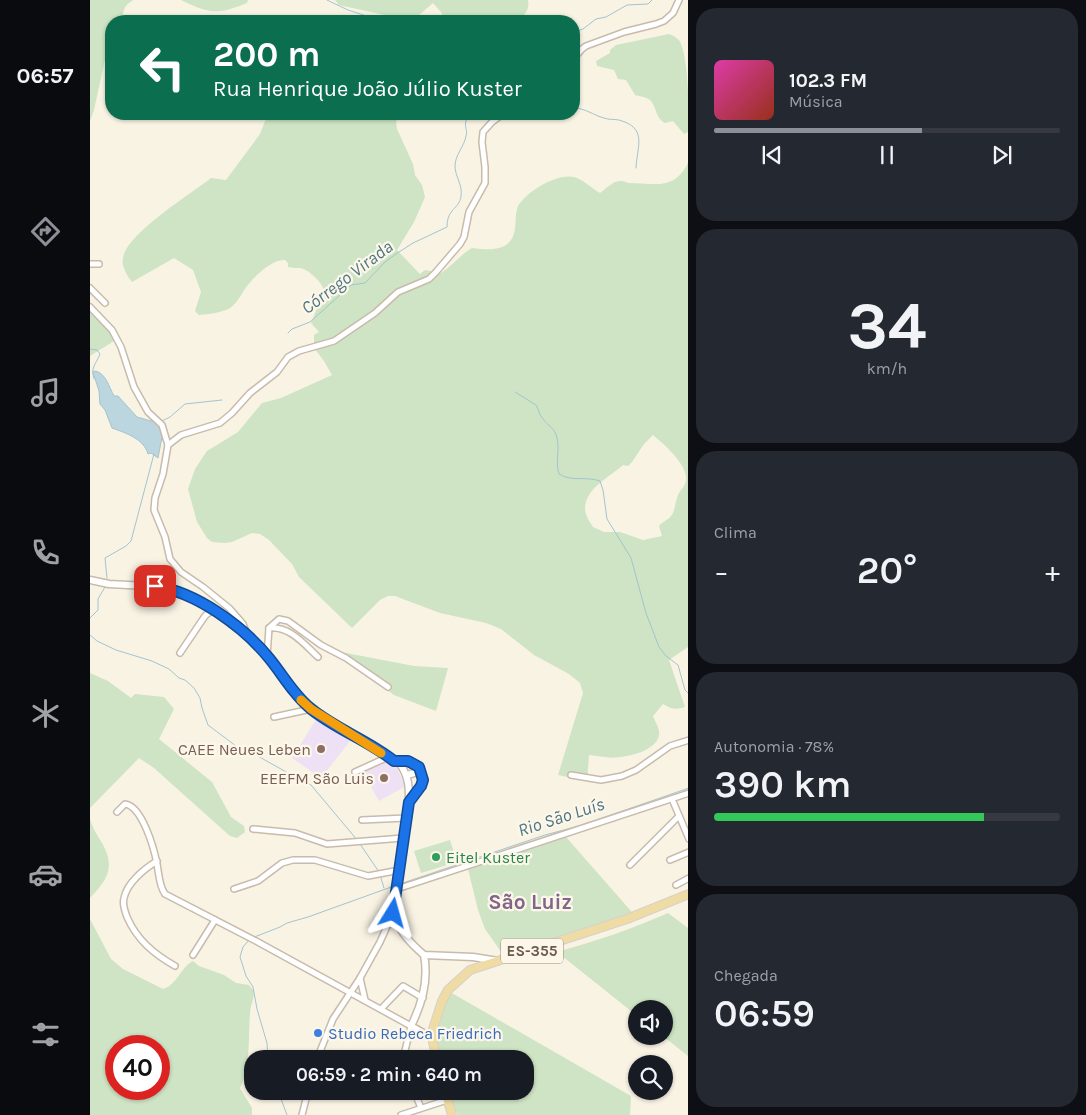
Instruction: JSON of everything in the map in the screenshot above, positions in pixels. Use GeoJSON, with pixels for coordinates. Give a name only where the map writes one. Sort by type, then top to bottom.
{"type":"FeatureCollection","features":[{"type":"Feature","properties":{"kind":"main road","name":"ES-355"},"geometry":{"type":"LineString","coordinates":[[435,1050],[432,1038],[436,1016],[442,1001],[448,990],[470,970],[627,919],[688,894]]}},
{"type":"Feature","properties":{"kind":"main road"},"geometry":{"type":"LineString","coordinates":[[447,1100],[452,1115]]}},
{"type":"Feature","properties":{"kind":"street"},"geometry":{"type":"LineString","coordinates":[[580,51],[586,46],[624,32],[664,21],[673,13],[679,0]]}},
{"type":"Feature","properties":{"kind":"street"},"geometry":{"type":"LineString","coordinates":[[168,445],[181,435],[220,423],[250,393],[277,372],[288,357],[300,351],[334,341],[375,313],[398,292],[429,278],[436,272],[464,237],[469,212],[485,183],[486,167],[482,142],[483,132],[495,120]]}},
{"type":"Feature","properties":{"kind":"street"},"geometry":{"type":"LineString","coordinates":[[90,264],[99,264]]}},
{"type":"Feature","properties":{"kind":"street"},"geometry":{"type":"LineString","coordinates":[[90,288],[105,303]]}},
{"type":"Feature","properties":{"kind":"street"},"geometry":{"type":"LineString","coordinates":[[90,307],[112,330],[121,348],[134,387],[148,412],[162,425],[168,445],[163,474],[156,492],[154,505],[170,559],[181,572],[208,590],[229,608],[244,624],[247,634]]}},
{"type":"Feature","properties":{"kind":"street"},"geometry":{"type":"LineString","coordinates":[[90,580],[109,584],[165,587],[186,594],[247,634],[268,656],[291,690],[311,709],[400,764],[407,775],[409,802],[393,913],[380,942],[360,978],[333,1019],[321,1050]]}},
{"type":"Feature","properties":{"kind":"street"},"geometry":{"type":"LineString","coordinates":[[180,653],[205,616],[212,610]]}},
{"type":"Feature","properties":{"kind":"street"},"geometry":{"type":"LineString","coordinates":[[268,656],[269,628],[279,619],[288,621],[321,645],[346,658],[388,687]]}},
{"type":"Feature","properties":{"kind":"street"},"geometry":{"type":"LineString","coordinates":[[269,628],[278,627],[287,631],[318,657]]}},
{"type":"Feature","properties":{"kind":"street"},"geometry":{"type":"LineString","coordinates":[[274,717],[311,709]]}},
{"type":"Feature","properties":{"kind":"street"},"geometry":{"type":"LineString","coordinates":[[571,775],[601,780],[622,776],[636,770],[670,746],[688,740]]}},
{"type":"Feature","properties":{"kind":"street"},"geometry":{"type":"LineString","coordinates":[[355,772],[391,759],[408,761],[415,764],[421,771],[422,784],[409,802]]}},
{"type":"Feature","properties":{"kind":"street"},"geometry":{"type":"LineString","coordinates":[[407,775],[421,771]]}},
{"type":"Feature","properties":{"kind":"street"},"geometry":{"type":"LineString","coordinates":[[409,785],[422,784]]}},
{"type":"Feature","properties":{"kind":"street"},"geometry":{"type":"LineString","coordinates":[[397,888],[688,793]]}},
{"type":"Feature","properties":{"kind":"street"},"geometry":{"type":"LineString","coordinates":[[672,799],[688,839]]}},
{"type":"Feature","properties":{"kind":"street"},"geometry":{"type":"LineString","coordinates":[[117,812],[125,804],[133,807],[145,827],[161,886],[165,894],[256,941],[432,1038]]}},
{"type":"Feature","properties":{"kind":"street"},"geometry":{"type":"LineString","coordinates":[[630,866],[679,816]]}},
{"type":"Feature","properties":{"kind":"street"},"geometry":{"type":"LineString","coordinates":[[362,820],[406,818]]}},
{"type":"Feature","properties":{"kind":"street"},"geometry":{"type":"LineString","coordinates":[[253,829],[295,833],[328,844],[403,838]]}},
{"type":"Feature","properties":{"kind":"street"},"geometry":{"type":"LineString","coordinates":[[670,860],[688,852]]}},
{"type":"Feature","properties":{"kind":"street"},"geometry":{"type":"LineString","coordinates":[[234,888],[258,881],[282,862],[301,859],[315,860],[362,875],[399,873]]}},
{"type":"Feature","properties":{"kind":"street"},"geometry":{"type":"LineString","coordinates":[[156,862],[142,872],[134,881],[124,896],[123,905],[131,925],[138,936],[161,959],[175,966]]}},
{"type":"Feature","properties":{"kind":"street"},"geometry":{"type":"LineString","coordinates":[[676,885],[688,878]]}},
{"type":"Feature","properties":{"kind":"street"},"geometry":{"type":"LineString","coordinates":[[393,913],[401,931],[424,955],[426,965],[423,998],[410,1026],[405,1050]]}},
{"type":"Feature","properties":{"kind":"street"},"geometry":{"type":"LineString","coordinates":[[193,955],[215,920]]}},
{"type":"Feature","properties":{"kind":"street"},"geometry":{"type":"LineString","coordinates":[[424,955],[473,957],[500,961]]}},
{"type":"Feature","properties":{"kind":"street"},"geometry":{"type":"LineString","coordinates":[[360,978],[365,1000]]}},
{"type":"Feature","properties":{"kind":"street"},"geometry":{"type":"LineString","coordinates":[[381,1010],[403,986],[423,998]]}},
{"type":"Feature","properties":{"kind":"street"},"geometry":{"type":"LineString","coordinates":[[302,1115],[306,1100]]}},
{"type":"Feature","properties":{"kind":"street"},"geometry":{"type":"LineString","coordinates":[[418,1100],[421,1108]]}},
{"type":"Feature","properties":{"kind":"street"},"geometry":{"type":"LineString","coordinates":[[401,1115],[447,1100]]}},
{"type":"Feature","properties":{"kind":"shaded area","name":"CAEE Neues Leben"},"geometry":{"type":"Polygon","coordinates":[[[317,718],[351,740],[321,778],[292,758],[317,718]]]}},
{"type":"Feature","properties":{"kind":"shaded area","name":"EEEFM São Luis"},"geometry":{"type":"Polygon","coordinates":[[[389,754],[406,786],[379,801],[361,769],[389,754]]]}},
{"type":"Feature","properties":{"kind":"green space"},"geometry":{"type":"Polygon","coordinates":[[[90,0],[133,0],[124,9],[123,15],[105,15],[105,60],[90,121],[90,0]]]}},
{"type":"Feature","properties":{"kind":"green space"},"geometry":{"type":"Polygon","coordinates":[[[181,0],[248,0],[247,3],[228,10],[214,11],[199,8],[181,0]]]}},
{"type":"Feature","properties":{"kind":"green space"},"geometry":{"type":"Polygon","coordinates":[[[335,0],[528,0],[528,7],[524,15],[442,15],[433,3],[419,15],[385,15],[339,5],[335,0]]]}},
{"type":"Feature","properties":{"kind":"green space"},"geometry":{"type":"Polygon","coordinates":[[[669,34],[679,40],[685,58],[688,84],[688,132],[684,134],[673,121],[665,123],[662,121],[650,100],[635,95],[626,80],[618,79],[614,70],[597,66],[596,61],[610,53],[610,50],[616,45],[669,34]]]}},
{"type":"Feature","properties":{"kind":"green space"},"geometry":{"type":"Polygon","coordinates":[[[266,120],[397,120],[397,129],[413,164],[415,175],[422,185],[425,197],[414,222],[397,250],[420,274],[425,270],[441,273],[472,248],[492,249],[504,246],[513,237],[518,206],[522,200],[535,189],[551,180],[567,176],[574,177],[600,193],[613,183],[620,181],[655,184],[670,182],[683,172],[688,163],[688,647],[669,660],[685,707],[673,708],[663,704],[653,716],[659,735],[654,744],[649,748],[638,753],[616,758],[589,755],[587,781],[558,775],[583,693],[580,683],[569,674],[534,655],[501,629],[486,623],[440,613],[395,596],[388,596],[380,600],[352,628],[299,577],[292,564],[269,540],[260,534],[252,533],[225,543],[212,542],[207,538],[197,522],[188,489],[195,469],[207,451],[238,432],[262,403],[281,398],[332,375],[314,348],[314,335],[319,332],[311,323],[324,291],[315,277],[308,272],[301,268],[288,267],[288,263],[285,260],[280,260],[269,265],[259,273],[230,308],[199,315],[195,311],[201,292],[193,270],[174,258],[132,282],[126,274],[123,258],[127,248],[136,237],[161,215],[211,178],[226,180],[260,134],[266,120]],[[653,435],[628,466],[623,465],[594,489],[589,495],[585,509],[593,527],[604,532],[620,532],[643,540],[662,536],[659,526],[672,514],[678,496],[686,481],[684,469],[669,450],[653,435]]]}},
{"type":"Feature","properties":{"kind":"green space"},"geometry":{"type":"Polygon","coordinates":[[[94,311],[106,326],[114,341],[90,356],[90,313],[94,311]]]}},
{"type":"Feature","properties":{"kind":"green space"},"geometry":{"type":"Polygon","coordinates":[[[341,652],[414,666],[448,668],[436,711],[394,695],[341,652]]]}},
{"type":"Feature","properties":{"kind":"green space"},"geometry":{"type":"Polygon","coordinates":[[[90,673],[108,681],[131,698],[135,694],[164,697],[174,709],[159,739],[212,782],[231,817],[244,826],[245,832],[237,838],[230,836],[154,768],[139,758],[90,808],[90,673]]]}},
{"type":"Feature","properties":{"kind":"green space"},"geometry":{"type":"Polygon","coordinates":[[[90,819],[106,852],[109,867],[105,879],[90,898],[90,819]]]}},
{"type":"Feature","properties":{"kind":"green space"},"geometry":{"type":"Polygon","coordinates":[[[566,837],[638,919],[574,940],[504,956],[485,929],[478,910],[468,869],[566,837]]]}},
{"type":"Feature","properties":{"kind":"green space","name":"Eitel Kuster"},"geometry":{"type":"Polygon","coordinates":[[[450,840],[457,862],[421,873],[414,851],[450,840]]]}},
{"type":"Feature","properties":{"kind":"green space"},"geometry":{"type":"Polygon","coordinates":[[[668,913],[688,928],[688,1056],[673,1044],[673,1000],[628,1000],[628,1009],[557,952],[586,944],[668,913]]]}},
{"type":"Feature","properties":{"kind":"green space"},"geometry":{"type":"Polygon","coordinates":[[[90,919],[111,959],[123,969],[163,989],[172,984],[185,967],[193,961],[199,966],[224,975],[236,983],[249,985],[254,991],[250,1011],[248,1050],[244,1050],[244,1079],[240,1088],[244,1095],[244,1100],[247,1100],[252,1108],[252,1115],[90,1115],[90,919]]]}},
{"type":"Feature","properties":{"kind":"green space"},"geometry":{"type":"Polygon","coordinates":[[[450,992],[628,1094],[628,1100],[631,1100],[630,1115],[458,1115],[450,1100],[534,1100],[534,1050],[436,1050],[434,1026],[450,992]]]}},
{"type":"Feature","properties":{"kind":"water"},"geometry":{"type":"Polygon","coordinates":[[[95,371],[105,377],[114,396],[118,396],[137,417],[158,423],[162,437],[158,458],[151,453],[148,454],[139,440],[112,428],[105,410],[100,404],[99,391],[93,372],[95,371]]]}},
{"type":"Feature","properties":{"kind":"waterway"},"geometry":{"type":"LineString","coordinates":[[327,0],[363,15]]}},
{"type":"Feature","properties":{"kind":"waterway","name":"Córrego Virada"},"geometry":{"type":"LineString","coordinates":[[580,30],[596,19],[606,17],[627,5],[648,4],[652,0]]}},
{"type":"Feature","properties":{"kind":"waterway"},"geometry":{"type":"LineString","coordinates":[[580,109],[606,119],[628,123],[634,128],[639,139],[636,168]]}},
{"type":"Feature","properties":{"kind":"waterway","name":"Córrego Virada"},"geometry":{"type":"LineString","coordinates":[[288,333],[292,329],[310,322],[351,285],[365,283],[385,262],[396,254],[413,243],[447,227],[449,216],[460,201],[461,196],[461,188],[455,166],[456,158],[465,140],[467,120]]}},
{"type":"Feature","properties":{"kind":"waterway"},"geometry":{"type":"LineString","coordinates":[[90,349],[97,350],[100,354],[93,369],[94,379]]}},
{"type":"Feature","properties":{"kind":"waterway"},"geometry":{"type":"LineString","coordinates":[[515,392],[536,405],[542,417],[555,432],[558,443],[557,465],[559,474],[569,478],[600,481],[607,519],[631,558],[646,613],[659,647],[666,656],[678,665],[685,690],[688,693]]}},
{"type":"Feature","properties":{"kind":"waterway"},"geometry":{"type":"LineString","coordinates":[[162,421],[170,417],[185,404],[222,400]]}},
{"type":"Feature","properties":{"kind":"waterway"},"geometry":{"type":"LineString","coordinates":[[107,578],[105,558],[131,541],[154,454]]}},
{"type":"Feature","properties":{"kind":"waterway"},"geometry":{"type":"LineString","coordinates":[[90,618],[98,610],[98,599],[105,587]]}},
{"type":"Feature","properties":{"kind":"waterway"},"geometry":{"type":"LineString","coordinates":[[90,635],[97,641],[116,650],[152,661],[169,669],[179,678],[185,680],[194,688],[200,698],[208,725],[240,749],[256,755],[288,773],[298,776],[311,785],[358,841]]}},
{"type":"Feature","properties":{"kind":"waterway","name":"Rio São Luís"},"geometry":{"type":"LineString","coordinates":[[400,884],[688,788]]}},
{"type":"Feature","properties":{"kind":"waterway"},"geometry":{"type":"LineString","coordinates":[[360,844],[379,872]]}},
{"type":"Feature","properties":{"kind":"waterway"},"geometry":{"type":"LineString","coordinates":[[380,875],[384,888]]}},
{"type":"Feature","properties":{"kind":"waterway"},"geometry":{"type":"LineString","coordinates":[[252,938],[287,923],[394,886]]}},
{"type":"Feature","properties":{"kind":"waterway"},"geometry":{"type":"LineString","coordinates":[[249,940],[243,947],[240,957],[246,976],[253,987],[267,1050]]}},
{"type":"Feature","properties":{"kind":"waterway"},"geometry":{"type":"LineString","coordinates":[[281,1100],[287,1115]]}},
{"type":"Feature","properties":{"kind":"slow traffic"},"geometry":{"type":"LineString","coordinates":[[301,700],[311,709],[381,753]]}},
{"type":"Feature","properties":{"kind":"place","name":"CAEE Neues Leben"},"geometry":{"type":"Point","coordinates":[321,749]}},
{"type":"Feature","properties":{"kind":"place","name":"EEEFM São Luis"},"geometry":{"type":"Point","coordinates":[384,778]}},
{"type":"Feature","properties":{"kind":"place","name":"Eitel Kuster"},"geometry":{"type":"Point","coordinates":[436,857]}},
{"type":"Feature","properties":{"kind":"place","name":"Studio Rebeca Friedrich"},"geometry":{"type":"Point","coordinates":[318,1033]}},
{"type":"Feature","properties":{"kind":"district","name":"São Luiz"},"geometry":{"type":"Point","coordinates":[530,902]}},
{"type":"Feature","properties":{"kind":"route"},"geometry":{"type":"LineString","coordinates":[[155,586],[165,587],[186,594],[247,634],[268,656],[291,690],[311,709],[394,761],[408,761],[419,767],[423,780],[421,786],[409,802],[393,913]]}}]}
